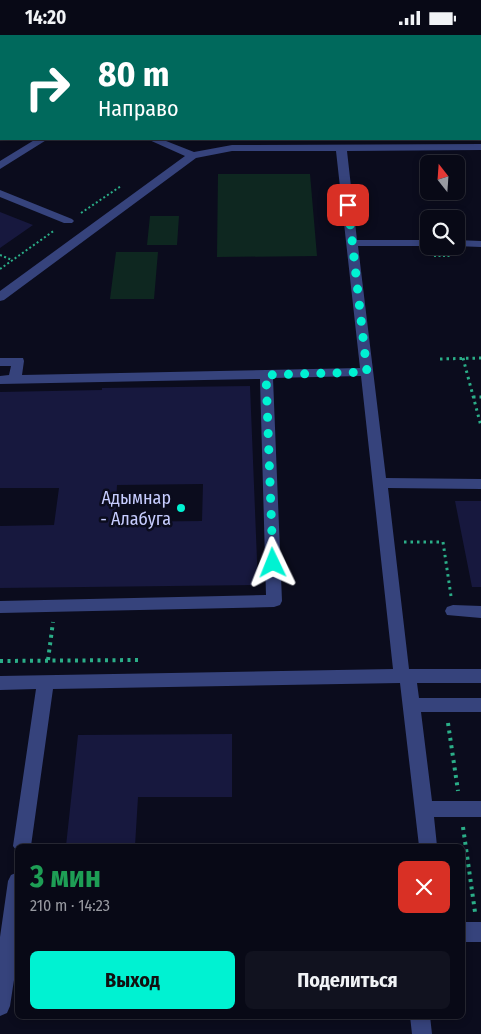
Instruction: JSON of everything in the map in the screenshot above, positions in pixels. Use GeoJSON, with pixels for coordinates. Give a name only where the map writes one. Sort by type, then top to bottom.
{"type":"FeatureCollection","features":[{"type":"Feature","properties":{"kind":"street"},"geometry":{"type":"LineString","coordinates":[[227,35],[359,35]]}},
{"type":"Feature","properties":{"kind":"street"},"geometry":{"type":"LineString","coordinates":[[0,166],[41,140]]}},
{"type":"Feature","properties":{"kind":"street"},"geometry":{"type":"LineString","coordinates":[[155,140],[194,155]]}},
{"type":"Feature","properties":{"kind":"street"},"geometry":{"type":"LineString","coordinates":[[341,147],[387,542],[405,676],[411,705],[428,844]]}},
{"type":"Feature","properties":{"kind":"street"},"geometry":{"type":"LineString","coordinates":[[0,297],[194,155],[232,148],[341,147],[438,153],[481,147]]}},
{"type":"Feature","properties":{"kind":"street"},"geometry":{"type":"LineString","coordinates":[[0,193],[68,221]]}},
{"type":"Feature","properties":{"kind":"street"},"geometry":{"type":"LineString","coordinates":[[352,243],[420,243]]}},
{"type":"Feature","properties":{"kind":"street"},"geometry":{"type":"LineString","coordinates":[[465,243],[481,243]]}},
{"type":"Feature","properties":{"kind":"street"},"geometry":{"type":"LineString","coordinates":[[0,362],[18,361],[15,379]]}},
{"type":"Feature","properties":{"kind":"street"},"geometry":{"type":"LineString","coordinates":[[0,380],[367,372]]}},
{"type":"Feature","properties":{"kind":"street"},"geometry":{"type":"LineString","coordinates":[[0,607],[274,601],[266,375]]}},
{"type":"Feature","properties":{"kind":"street"},"geometry":{"type":"LineString","coordinates":[[380,483],[481,484]]}},
{"type":"Feature","properties":{"kind":"street"},"geometry":{"type":"LineString","coordinates":[[453,611],[481,611]]}},
{"type":"Feature","properties":{"kind":"street"},"geometry":{"type":"LineString","coordinates":[[0,683],[481,676]]}},
{"type":"Feature","properties":{"kind":"street"},"geometry":{"type":"LineString","coordinates":[[22,844],[45,683]]}},
{"type":"Feature","properties":{"kind":"street"},"geometry":{"type":"LineString","coordinates":[[411,705],[481,705]]}},
{"type":"Feature","properties":{"kind":"street"},"geometry":{"type":"LineString","coordinates":[[424,809],[481,809]]}},
{"type":"Feature","properties":{"kind":"street"},"geometry":{"type":"LineString","coordinates":[[0,1006],[15,902]]}},
{"type":"Feature","properties":{"kind":"street"},"geometry":{"type":"LineString","coordinates":[[465,932],[481,932]]}},
{"type":"Feature","properties":{"kind":"street"},"geometry":{"type":"LineString","coordinates":[[420,1019],[422,1034]]}},
{"type":"Feature","properties":{"kind":"path"},"geometry":{"type":"LineString","coordinates":[[0,269],[123,185]]}},
{"type":"Feature","properties":{"kind":"path"},"geometry":{"type":"LineString","coordinates":[[0,255],[12,260]]}},
{"type":"Feature","properties":{"kind":"path"},"geometry":{"type":"LineString","coordinates":[[440,359],[481,358]]}},
{"type":"Feature","properties":{"kind":"path"},"geometry":{"type":"LineString","coordinates":[[463,359],[481,427]]}},
{"type":"Feature","properties":{"kind":"path"},"geometry":{"type":"LineString","coordinates":[[473,397],[481,397]]}},
{"type":"Feature","properties":{"kind":"path"},"geometry":{"type":"LineString","coordinates":[[387,542],[443,542],[453,611]]}},
{"type":"Feature","properties":{"kind":"path"},"geometry":{"type":"LineString","coordinates":[[45,683],[56,606]]}},
{"type":"Feature","properties":{"kind":"green space"},"geometry":{"type":"Polygon","coordinates":[[[218,174],[310,174],[317,256],[217,257],[218,174]]]}},
{"type":"Feature","properties":{"kind":"green space"},"geometry":{"type":"Polygon","coordinates":[[[150,216],[179,216],[177,245],[147,245],[150,216]]]}},
{"type":"Feature","properties":{"kind":"green space"},"geometry":{"type":"Polygon","coordinates":[[[116,252],[158,252],[154,299],[110,299],[116,252]]]}},
{"type":"Feature","properties":{"kind":"building"},"geometry":{"type":"Polygon","coordinates":[[[0,212],[33,225],[0,248],[0,212]]]}},
{"type":"Feature","properties":{"kind":"building"},"geometry":{"type":"Polygon","coordinates":[[[250,386],[258,585],[0,588],[0,526],[54,525],[59,488],[0,488],[0,392],[102,390],[102,388],[250,386]],[[203,484],[117,485],[115,522],[202,521],[203,484]]]}},
{"type":"Feature","properties":{"kind":"building"},"geometry":{"type":"Polygon","coordinates":[[[455,501],[481,501],[481,587],[472,587],[455,501]]]}},
{"type":"Feature","properties":{"kind":"building"},"geometry":{"type":"Polygon","coordinates":[[[232,734],[232,797],[138,797],[135,844],[66,844],[78,735],[232,734]]]}},
{"type":"Feature","properties":{"kind":"place","name":"Адымнар - Алабуга"},"geometry":{"type":"Point","coordinates":[181,508]}},
{"type":"Feature","properties":{"kind":"route"},"geometry":{"type":"LineString","coordinates":[[273,563],[266,375],[367,372],[348,205]]}}]}
